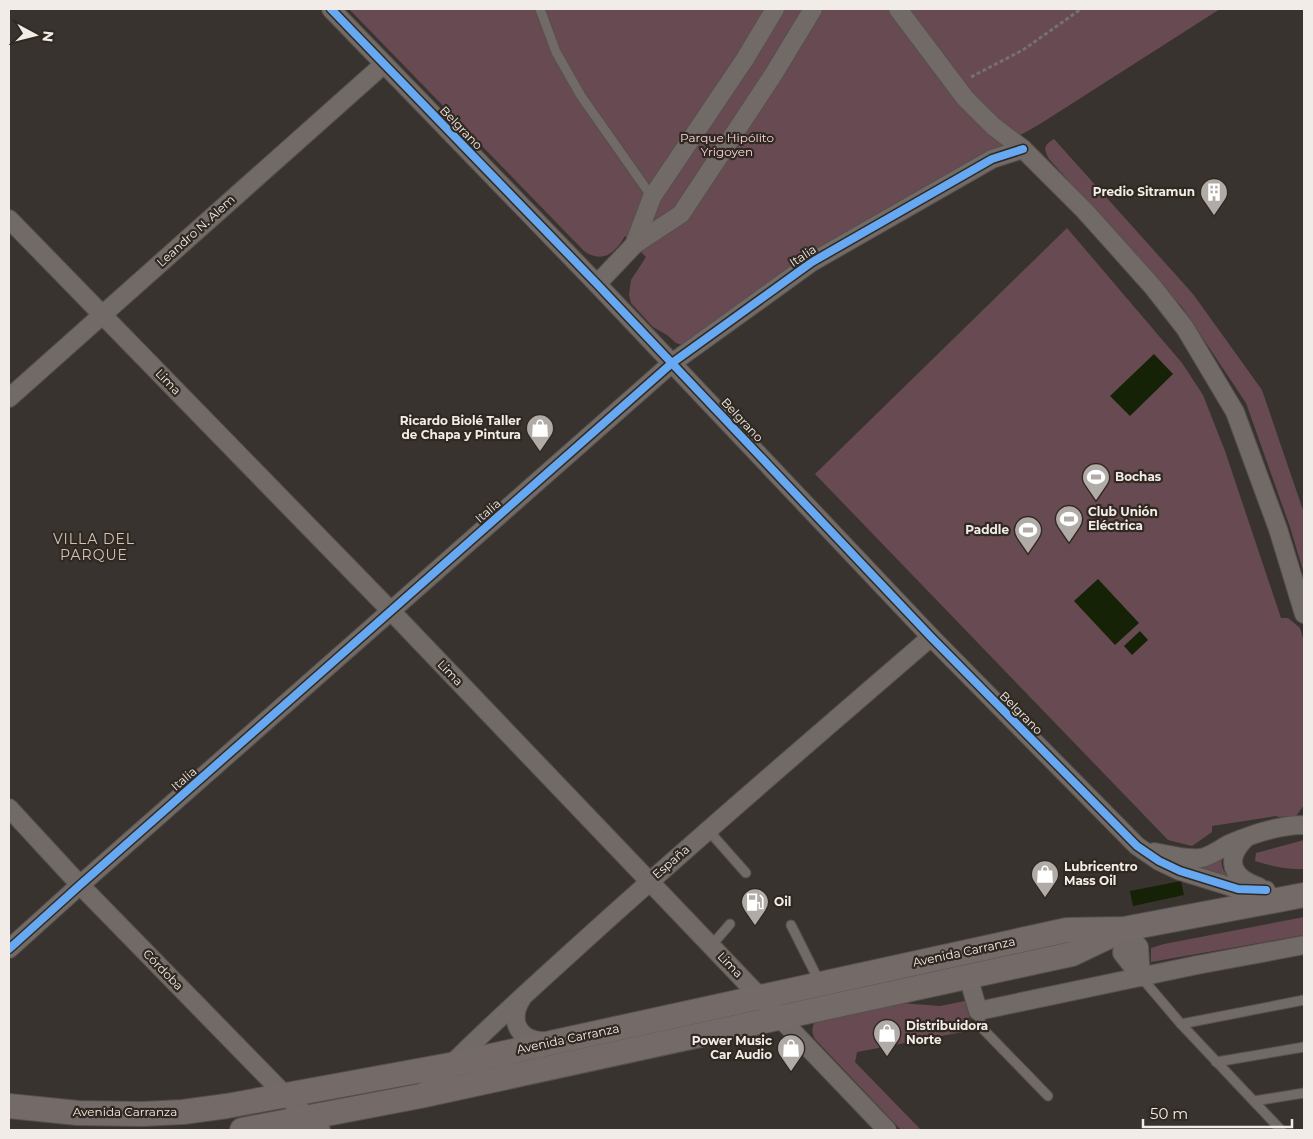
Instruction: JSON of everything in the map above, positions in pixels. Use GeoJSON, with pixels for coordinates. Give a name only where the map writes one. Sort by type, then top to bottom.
{"type":"FeatureCollection","features":[{"type":"Feature","properties":{"kind":"main road","name":"Avenida Carranza"},"geometry":{"type":"LineString","coordinates":[[9,1106],[78,1113],[142,1114],[182,1112],[227,1106],[450,1065],[1067,930],[1124,929],[1302,895]]}},
{"type":"Feature","properties":{"kind":"main road","name":"Avenida Carranza"},"geometry":{"type":"LineString","coordinates":[[242,1130],[314,1124],[420,1096],[1072,954],[1124,929]]}},
{"type":"Feature","properties":{"kind":"street","name":"Belgrano"},"geometry":{"type":"LineString","coordinates":[[331,9],[597,284],[931,637],[1137,846],[1159,861],[1180,871],[1238,889],[1266,890]]}},
{"type":"Feature","properties":{"kind":"street"},"geometry":{"type":"LineString","coordinates":[[634,245],[652,197],[745,59],[775,9]]}},
{"type":"Feature","properties":{"kind":"street"},"geometry":{"type":"LineString","coordinates":[[597,284],[634,245],[681,214],[773,76],[813,9]]}},
{"type":"Feature","properties":{"kind":"street"},"geometry":{"type":"LineString","coordinates":[[898,9],[965,98],[993,126],[1023,149],[1085,211],[1153,286],[1185,328],[1235,412],[1278,529],[1304,614]]}},
{"type":"Feature","properties":{"kind":"street","name":"Leandro N. Alem"},"geometry":{"type":"LineString","coordinates":[[9,398],[384,64]]}},
{"type":"Feature","properties":{"kind":"street","name":"Italia"},"geometry":{"type":"LineString","coordinates":[[9,949],[672,363],[812,262],[992,159],[1023,149]]}},
{"type":"Feature","properties":{"kind":"street","name":"Lima"},"geometry":{"type":"LineString","coordinates":[[9,219],[391,611],[887,1130]]}},
{"type":"Feature","properties":{"kind":"street","name":"España"},"geometry":{"type":"LineString","coordinates":[[420,1096],[523,996],[649,881],[931,637]]}},
{"type":"Feature","properties":{"kind":"street","name":"Córdoba"},"geometry":{"type":"LineString","coordinates":[[9,808],[80,885],[314,1124]]}},
{"type":"Feature","properties":{"kind":"street"},"geometry":{"type":"LineString","coordinates":[[1137,846],[1168,855],[1199,858],[1266,831],[1302,823]]}},
{"type":"Feature","properties":{"kind":"street"},"geometry":{"type":"LineString","coordinates":[[1246,838],[1240,844],[1232,860],[1238,876],[1266,890],[1302,895]]}},
{"type":"Feature","properties":{"kind":"street"},"geometry":{"type":"LineString","coordinates":[[1124,929],[1138,947],[1141,977]]}},
{"type":"Feature","properties":{"kind":"street"},"geometry":{"type":"LineString","coordinates":[[968,976],[978,1011],[1197,965],[1304,945]]}},
{"type":"Feature","properties":{"kind":"street"},"geometry":{"type":"LineString","coordinates":[[523,996],[518,1004],[516,1014],[516,1024],[520,1032],[528,1038],[540,1042],[561,1040]]}},
{"type":"Feature","properties":{"kind":"lane"},"geometry":{"type":"LineString","coordinates":[[540,9],[556,52],[581,96],[652,197]]}},
{"type":"Feature","properties":{"kind":"lane"},"geometry":{"type":"LineString","coordinates":[[708,830],[746,873]]}},
{"type":"Feature","properties":{"kind":"lane"},"geometry":{"type":"LineString","coordinates":[[711,946],[730,924]]}},
{"type":"Feature","properties":{"kind":"lane"},"geometry":{"type":"LineString","coordinates":[[791,925],[820,983]]}},
{"type":"Feature","properties":{"kind":"lane"},"geometry":{"type":"LineString","coordinates":[[1141,977],[1181,1024],[1281,1130]]}},
{"type":"Feature","properties":{"kind":"lane"},"geometry":{"type":"LineString","coordinates":[[1181,1024],[1304,1000]]}},
{"type":"Feature","properties":{"kind":"lane"},"geometry":{"type":"LineString","coordinates":[[978,1011],[982,1028],[1048,1096]]}},
{"type":"Feature","properties":{"kind":"lane"},"geometry":{"type":"LineString","coordinates":[[1216,1062],[1304,1047]]}},
{"type":"Feature","properties":{"kind":"lane"},"geometry":{"type":"LineString","coordinates":[[1254,1101],[1304,1093]]}},
{"type":"Feature","properties":{"kind":"path"},"geometry":{"type":"LineString","coordinates":[[955,85],[1024,50],[1081,9]]}},
{"type":"Feature","properties":{"kind":"green space","name":"Parque Hipólito Yrigoyen"},"geometry":{"type":"Polygon","coordinates":[[[349,9],[1220,9],[1040,124],[812,253],[692,340],[682,345],[653,327],[631,303],[629,295],[631,280],[646,257],[625,236],[613,252],[608,255],[597,257],[584,251],[349,9]]]}},
{"type":"Feature","properties":{"kind":"green space"},"geometry":{"type":"Polygon","coordinates":[[[1054,139],[1193,294],[1262,390],[1304,513],[1304,574],[1290,527],[1246,403],[1182,307],[1049,159],[1046,147],[1054,139]]]}},
{"type":"Feature","properties":{"kind":"green space","name":"Club Unión Eléctrica"},"geometry":{"type":"Polygon","coordinates":[[[1067,228],[1182,363],[1203,395],[1225,451],[1281,618],[1288,618],[1300,628],[1304,642],[1304,805],[1296,816],[1276,816],[1212,826],[1212,832],[1192,846],[1168,840],[815,474],[1067,228]]]}},
{"type":"Feature","properties":{"kind":"green space"},"geometry":{"type":"Polygon","coordinates":[[[1304,840],[1304,869],[1291,869],[1255,861],[1256,853],[1304,840]]]}},
{"type":"Feature","properties":{"kind":"green space"},"geometry":{"type":"Polygon","coordinates":[[[1222,854],[1222,867],[1230,879],[1180,863],[1222,854]]]}},
{"type":"Feature","properties":{"kind":"green space"},"geometry":{"type":"Polygon","coordinates":[[[1304,917],[1304,935],[1151,962],[1151,948],[1164,944],[1304,917]]]}},
{"type":"Feature","properties":{"kind":"green space"},"geometry":{"type":"Polygon","coordinates":[[[965,1001],[973,1030],[857,1052],[855,1062],[921,1130],[901,1130],[815,1039],[813,1033],[815,1022],[900,1003],[940,1006],[965,1001]]]}},
{"type":"Feature","properties":{"kind":"shaded area"},"geometry":{"type":"Polygon","coordinates":[[[1154,354],[1173,374],[1130,416],[1110,396],[1154,354]]]}},
{"type":"Feature","properties":{"kind":"shaded area"},"geometry":{"type":"Polygon","coordinates":[[[1098,579],[1139,623],[1115,645],[1074,601],[1098,579]]]}},
{"type":"Feature","properties":{"kind":"shaded area"},"geometry":{"type":"Polygon","coordinates":[[[1140,631],[1148,640],[1132,655],[1124,646],[1140,631]]]}},
{"type":"Feature","properties":{"kind":"shaded area"},"geometry":{"type":"Polygon","coordinates":[[[1181,881],[1184,895],[1133,906],[1130,891],[1181,881]]]}},
{"type":"Feature","properties":{"kind":"cycle path"},"geometry":{"type":"LineString","coordinates":[[331,9],[597,284],[931,637],[1137,846],[1159,861],[1180,871],[1238,889],[1266,890]]}},
{"type":"Feature","properties":{"kind":"cycle path"},"geometry":{"type":"LineString","coordinates":[[9,949],[672,363],[812,262],[992,159],[1023,149]]}},
{"type":"Feature","properties":{"kind":"place","name":"Predio Sitramun"},"geometry":{"type":"Point","coordinates":[1214,216]}},
{"type":"Feature","properties":{"kind":"place","name":"Ricardo Biolé Taller de Chapa y Pintura"},"geometry":{"type":"Point","coordinates":[540,452]}},
{"type":"Feature","properties":{"kind":"place","name":"Bochas"},"geometry":{"type":"Point","coordinates":[1096,501]}},
{"type":"Feature","properties":{"kind":"place","name":"Club Unión Eléctrica"},"geometry":{"type":"Point","coordinates":[1069,543]}},
{"type":"Feature","properties":{"kind":"place","name":"Paddle"},"geometry":{"type":"Point","coordinates":[1028,554]}},
{"type":"Feature","properties":{"kind":"place","name":"Lubricentro Mass Oil"},"geometry":{"type":"Point","coordinates":[1045,898]}},
{"type":"Feature","properties":{"kind":"place","name":"Oil"},"geometry":{"type":"Point","coordinates":[755,926]}},
{"type":"Feature","properties":{"kind":"place","name":"Distribuidora Norte"},"geometry":{"type":"Point","coordinates":[887,1057]}},
{"type":"Feature","properties":{"kind":"place","name":"Power Music Car Audio"},"geometry":{"type":"Point","coordinates":[791,1072]}},
{"type":"Feature","properties":{"kind":"district","name":"VILLA DEL PARQUE"},"geometry":{"type":"Point","coordinates":[94,548]}}]}
